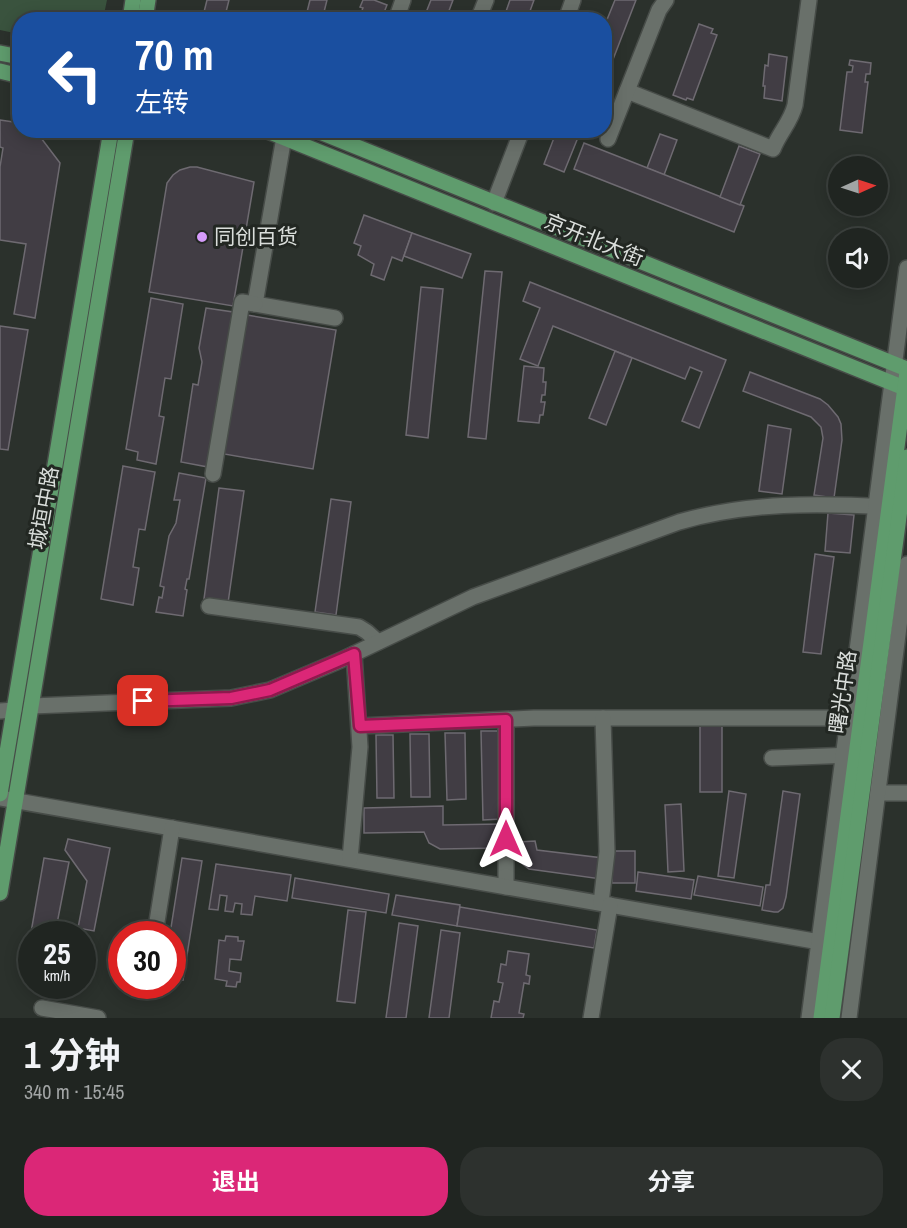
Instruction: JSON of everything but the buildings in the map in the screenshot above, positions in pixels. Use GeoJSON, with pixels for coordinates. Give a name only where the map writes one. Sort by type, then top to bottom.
{"type":"FeatureCollection","features":[{"type":"Feature","properties":{"kind":"main road","name":"城垣中路"},"geometry":{"type":"LineString","coordinates":[[0,796],[7,710],[110,138]]}},
{"type":"Feature","properties":{"kind":"main road","name":"城垣中路"},"geometry":{"type":"LineString","coordinates":[[0,893],[126,138]]}},
{"type":"Feature","properties":{"kind":"main road","name":"京开北大街"},"geometry":{"type":"LineString","coordinates":[[284,138],[901,387]]}},
{"type":"Feature","properties":{"kind":"main road","name":"京开北大街"},"geometry":{"type":"LineString","coordinates":[[335,138],[903,368]]}},
{"type":"Feature","properties":{"kind":"main road","name":"曙光中路"},"geometry":{"type":"LineString","coordinates":[[832,1018],[907,457]]}},
{"type":"Feature","properties":{"kind":"main road","name":"曙光中路"},"geometry":{"type":"LineString","coordinates":[[821,1018],[825,943],[882,506]]}},
{"type":"Feature","properties":{"kind":"street"},"geometry":{"type":"LineString","coordinates":[[612,129],[659,9],[666,0]]}},
{"type":"Feature","properties":{"kind":"street"},"geometry":{"type":"LineString","coordinates":[[627,91],[773,149],[779,133],[792,118],[809,0]]}},
{"type":"Feature","properties":{"kind":"street"},"geometry":{"type":"LineString","coordinates":[[255,304],[284,138]]}},
{"type":"Feature","properties":{"kind":"street"},"geometry":{"type":"LineString","coordinates":[[494,203],[519,138]]}},
{"type":"Feature","properties":{"kind":"street"},"geometry":{"type":"LineString","coordinates":[[772,758],[849,755],[848,718],[901,387],[907,268]]}},
{"type":"Feature","properties":{"kind":"street"},"geometry":{"type":"LineString","coordinates":[[213,474],[242,302],[335,318]]}},
{"type":"Feature","properties":{"kind":"street"},"geometry":{"type":"LineString","coordinates":[[32,706],[231,698],[270,690],[354,654],[472,597],[679,522],[710,513],[761,506],[882,506]]}},
{"type":"Feature","properties":{"kind":"street"},"geometry":{"type":"LineString","coordinates":[[849,1018],[907,564]]}},
{"type":"Feature","properties":{"kind":"street"},"geometry":{"type":"LineString","coordinates":[[209,606],[359,627],[378,642]]}},
{"type":"Feature","properties":{"kind":"street"},"geometry":{"type":"LineString","coordinates":[[350,859],[357,795],[360,726],[354,654]]}},
{"type":"Feature","properties":{"kind":"street"},"geometry":{"type":"LineString","coordinates":[[360,726],[603,718],[848,718]]}},
{"type":"Feature","properties":{"kind":"street"},"geometry":{"type":"LineString","coordinates":[[591,1018],[605,904],[608,852],[603,718]]}},
{"type":"Feature","properties":{"kind":"street"},"geometry":{"type":"LineString","coordinates":[[506,720],[506,887]]}},
{"type":"Feature","properties":{"kind":"street"},"geometry":{"type":"LineString","coordinates":[[878,793],[907,794]]}},
{"type":"Feature","properties":{"kind":"street"},"geometry":{"type":"LineString","coordinates":[[0,796],[16,801],[825,943],[808,1018]]}},
{"type":"Feature","properties":{"kind":"street"},"geometry":{"type":"LineString","coordinates":[[157,921],[172,828]]}},
{"type":"Feature","properties":{"kind":"street"},"geometry":{"type":"LineString","coordinates":[[42,1008],[98,1018]]}},
{"type":"Feature","properties":{"kind":"green space"},"geometry":{"type":"Polygon","coordinates":[[[0,0],[107,0],[104,12],[12,12],[12,33],[0,30],[0,0]]]}},
{"type":"Feature","properties":{"kind":"place","name":"同创百货"},"geometry":{"type":"Point","coordinates":[202,237]}},
{"type":"Feature","properties":{"kind":"route"},"geometry":{"type":"LineString","coordinates":[[143,701],[231,698],[270,690],[354,654],[360,726],[506,720],[506,839]]}}]}
